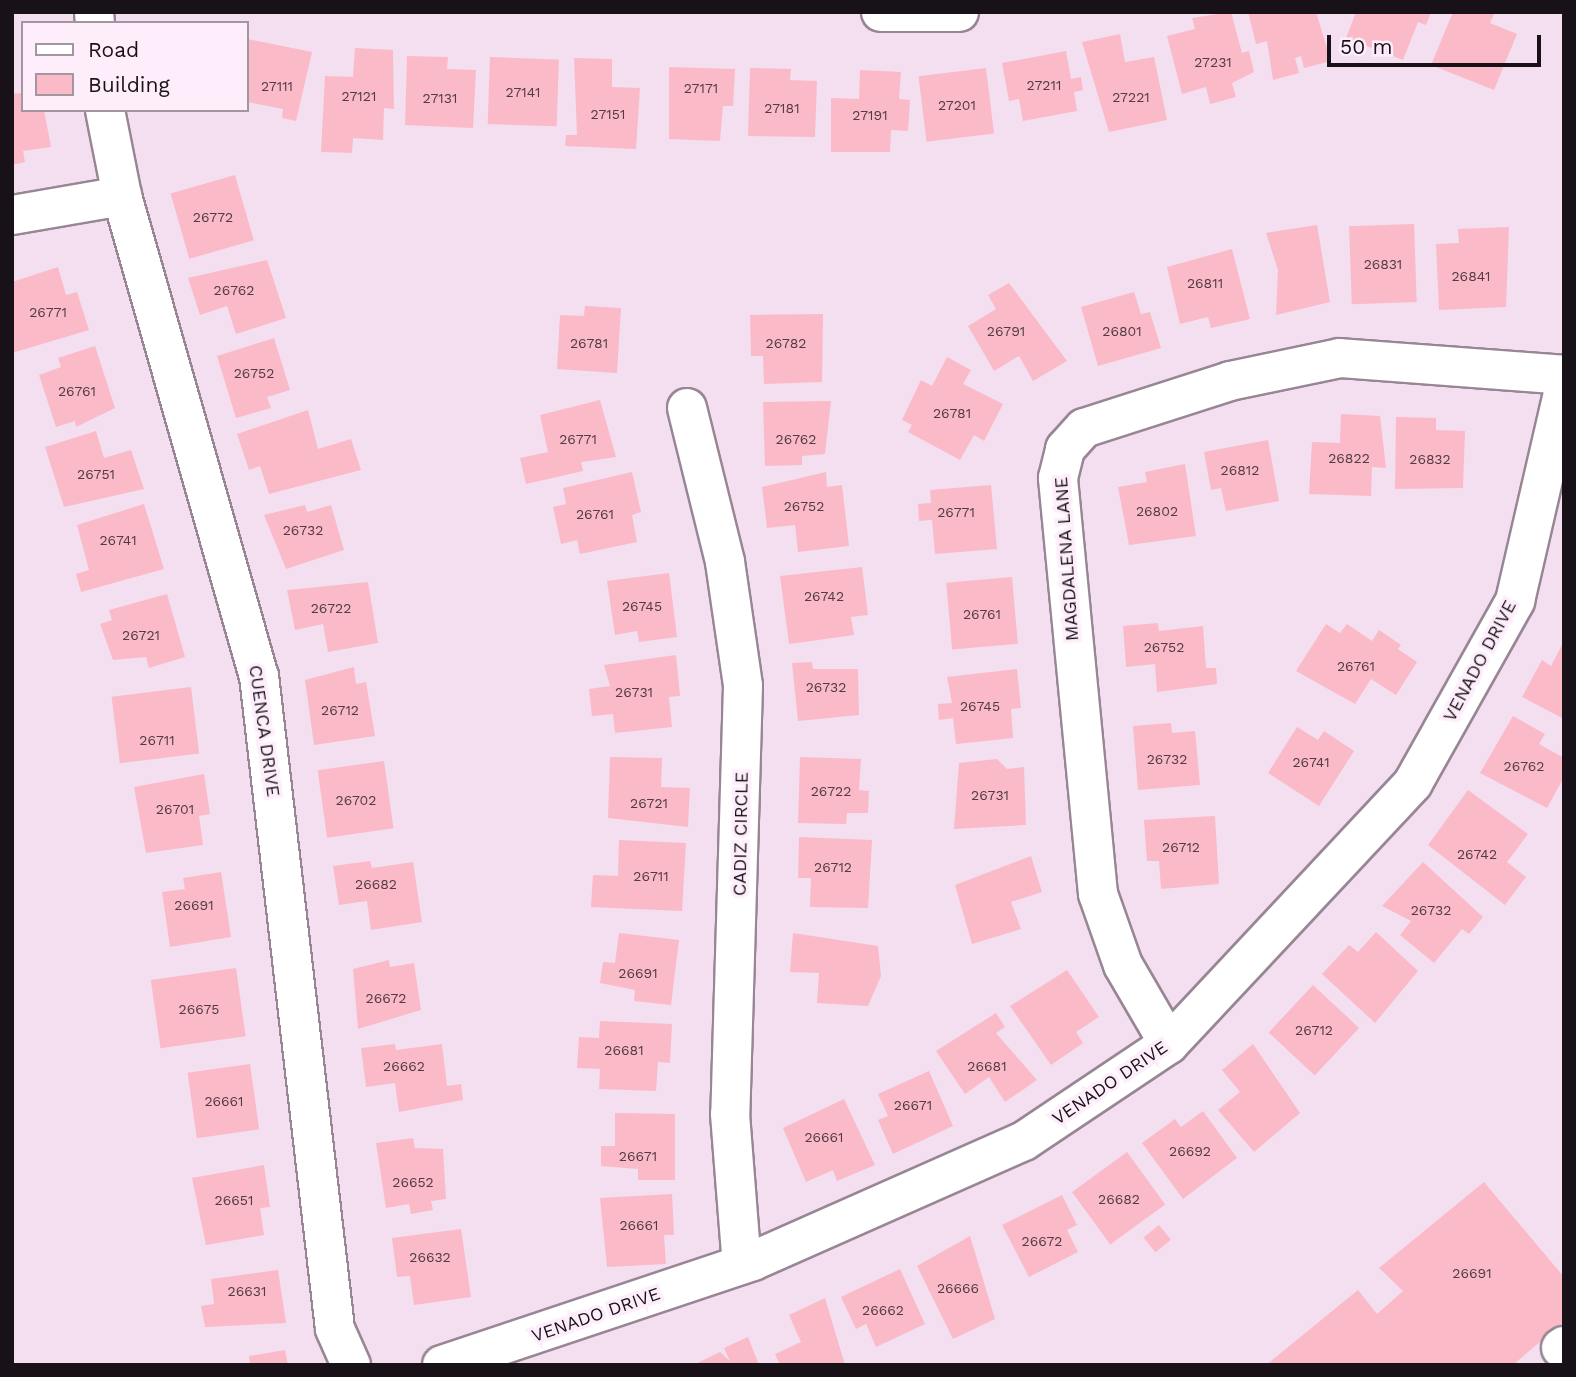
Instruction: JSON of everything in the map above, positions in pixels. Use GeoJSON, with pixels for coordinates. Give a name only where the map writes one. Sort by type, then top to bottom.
{"type":"FeatureCollection","features":[{"type":"Feature","properties":{"kind":"street"},"geometry":{"type":"LineString","coordinates":[[881,12],[959,12]]}},
{"type":"Feature","properties":{"kind":"street","name":"CUENCA DRIVE"},"geometry":{"type":"LineString","coordinates":[[105,112],[122,196],[259,676],[335,1329],[351,1365]]}},
{"type":"Feature","properties":{"kind":"street"},"geometry":{"type":"LineString","coordinates":[[12,215],[122,196]]}},
{"type":"Feature","properties":{"kind":"street","name":"MAGDALENA LANE"},"geometry":{"type":"LineString","coordinates":[[1170,1045],[1123,965],[1098,894],[1058,478],[1065,449],[1084,428],[1230,381],[1340,358],[1564,375]]}},
{"type":"Feature","properties":{"kind":"street","name":"VENADO DRIVE"},"geometry":{"type":"LineString","coordinates":[[442,1365],[742,1265],[1024,1141],[1170,1045],[1413,783],[1515,601],[1564,388]]}},
{"type":"Feature","properties":{"kind":"street","name":"CADIZ CIRCLE"},"geometry":{"type":"LineString","coordinates":[[687,408],[725,562],[743,686],[730,1114],[742,1265]]}},
{"type":"Feature","properties":{"kind":"building"},"geometry":{"type":"Polygon","coordinates":[[[1231,12],[1242,53],[1249,51],[1254,72],[1232,83],[1236,97],[1210,104],[1206,87],[1182,94],[1167,36],[1195,29],[1192,18],[1231,12]]]}},
{"type":"Feature","properties":{"kind":"building"},"geometry":{"type":"Polygon","coordinates":[[[1248,12],[1316,12],[1331,61],[1304,68],[1301,56],[1295,58],[1299,73],[1273,80],[1267,41],[1256,44],[1248,12]]]}},
{"type":"Feature","properties":{"kind":"building"},"geometry":{"type":"Polygon","coordinates":[[[1356,12],[1431,12],[1426,25],[1418,22],[1403,60],[1346,38],[1356,12]]]}},
{"type":"Feature","properties":{"kind":"building"},"geometry":{"type":"Polygon","coordinates":[[[1453,12],[1495,12],[1490,23],[1517,34],[1494,90],[1431,65],[1453,12]]]}},
{"type":"Feature","properties":{"kind":"building"},"geometry":{"type":"Polygon","coordinates":[[[1120,34],[1125,62],[1154,57],[1167,120],[1109,132],[1082,42],[1120,34]]]}},
{"type":"Feature","properties":{"kind":"building"},"geometry":{"type":"Polygon","coordinates":[[[248,39],[312,52],[296,121],[282,118],[283,109],[248,102],[248,39]]]}},
{"type":"Feature","properties":{"kind":"building"},"geometry":{"type":"Polygon","coordinates":[[[355,48],[393,50],[394,109],[384,108],[383,140],[353,138],[352,153],[321,152],[325,76],[353,77],[355,48]]]}},
{"type":"Feature","properties":{"kind":"building"},"geometry":{"type":"Polygon","coordinates":[[[1066,51],[1071,79],[1081,77],[1083,90],[1074,92],[1077,111],[1023,121],[1019,99],[1009,101],[1002,63],[1066,51]]]}},
{"type":"Feature","properties":{"kind":"building"},"geometry":{"type":"Polygon","coordinates":[[[407,56],[448,57],[447,69],[476,70],[473,128],[405,125],[407,56]]]}},
{"type":"Feature","properties":{"kind":"building"},"geometry":{"type":"Polygon","coordinates":[[[490,57],[559,59],[557,126],[488,124],[490,57]]]}},
{"type":"Feature","properties":{"kind":"building"},"geometry":{"type":"Polygon","coordinates":[[[574,58],[612,59],[612,87],[640,88],[636,149],[565,146],[566,135],[577,135],[574,58]]]}},
{"type":"Feature","properties":{"kind":"building"},"geometry":{"type":"Polygon","coordinates":[[[669,67],[735,69],[733,106],[723,106],[720,141],[669,139],[669,67]]]}},
{"type":"Feature","properties":{"kind":"building"},"geometry":{"type":"Polygon","coordinates":[[[750,68],[791,69],[790,80],[817,81],[815,137],[748,136],[750,68]]]}},
{"type":"Feature","properties":{"kind":"building"},"geometry":{"type":"Polygon","coordinates":[[[986,68],[994,134],[927,142],[919,76],[986,68]]]}},
{"type":"Feature","properties":{"kind":"building"},"geometry":{"type":"Polygon","coordinates":[[[860,70],[901,72],[899,99],[910,100],[908,131],[891,130],[890,152],[831,152],[831,98],[859,99],[860,70]]]}},
{"type":"Feature","properties":{"kind":"building"},"geometry":{"type":"Polygon","coordinates":[[[21,93],[21,112],[44,112],[51,147],[23,151],[25,162],[12,165],[12,94],[21,93]]]}},
{"type":"Feature","properties":{"kind":"building"},"geometry":{"type":"Polygon","coordinates":[[[235,175],[254,240],[189,259],[171,193],[235,175]]]}},
{"type":"Feature","properties":{"kind":"building"},"geometry":{"type":"Polygon","coordinates":[[[1414,224],[1417,302],[1352,304],[1349,226],[1414,224]]]}},
{"type":"Feature","properties":{"kind":"building"},"geometry":{"type":"Polygon","coordinates":[[[1317,225],[1330,302],[1276,315],[1278,270],[1266,233],[1317,225]]]}},
{"type":"Feature","properties":{"kind":"building"},"geometry":{"type":"Polygon","coordinates":[[[1509,227],[1506,307],[1439,310],[1436,244],[1459,243],[1458,229],[1509,227]]]}},
{"type":"Feature","properties":{"kind":"building"},"geometry":{"type":"Polygon","coordinates":[[[1232,249],[1250,319],[1211,328],[1208,317],[1180,324],[1167,267],[1232,249]]]}},
{"type":"Feature","properties":{"kind":"building"},"geometry":{"type":"Polygon","coordinates":[[[267,260],[286,318],[236,334],[227,306],[200,315],[188,278],[267,260]]]}},
{"type":"Feature","properties":{"kind":"building"},"geometry":{"type":"Polygon","coordinates":[[[58,267],[66,295],[77,292],[89,330],[12,353],[12,282],[58,267]]]}},
{"type":"Feature","properties":{"kind":"building"},"geometry":{"type":"Polygon","coordinates":[[[1009,283],[1067,361],[1033,381],[1019,356],[994,371],[968,326],[996,309],[988,295],[1009,283]]]}},
{"type":"Feature","properties":{"kind":"building"},"geometry":{"type":"Polygon","coordinates":[[[1134,292],[1141,314],[1150,312],[1161,348],[1098,366],[1081,307],[1134,292]]]}},
{"type":"Feature","properties":{"kind":"building"},"geometry":{"type":"Polygon","coordinates":[[[585,306],[621,308],[617,373],[557,369],[560,315],[584,316],[585,306]]]}},
{"type":"Feature","properties":{"kind":"building"},"geometry":{"type":"Polygon","coordinates":[[[823,314],[822,382],[764,384],[763,356],[751,356],[750,315],[823,314]]]}},
{"type":"Feature","properties":{"kind":"building"},"geometry":{"type":"Polygon","coordinates":[[[274,338],[290,390],[267,397],[271,408],[236,418],[217,356],[274,338]]]}},
{"type":"Feature","properties":{"kind":"building"},"geometry":{"type":"Polygon","coordinates":[[[95,346],[115,408],[76,427],[75,421],[56,427],[39,375],[61,367],[58,358],[95,346]]]}},
{"type":"Feature","properties":{"kind":"building"},"geometry":{"type":"Polygon","coordinates":[[[947,357],[971,370],[963,384],[1003,404],[984,441],[974,435],[960,460],[908,432],[912,425],[902,420],[921,380],[932,386],[947,357]]]}},
{"type":"Feature","properties":{"kind":"building"},"geometry":{"type":"Polygon","coordinates":[[[600,400],[616,457],[581,462],[583,471],[526,484],[520,458],[548,452],[540,415],[600,400]]]}},
{"type":"Feature","properties":{"kind":"building"},"geometry":{"type":"Polygon","coordinates":[[[831,401],[825,454],[802,456],[802,465],[765,466],[763,402],[831,401]]]}},
{"type":"Feature","properties":{"kind":"building"},"geometry":{"type":"Polygon","coordinates":[[[308,410],[318,449],[351,439],[361,470],[269,494],[260,466],[249,470],[237,434],[308,410]]]}},
{"type":"Feature","properties":{"kind":"building"},"geometry":{"type":"Polygon","coordinates":[[[1341,414],[1380,416],[1386,468],[1372,467],[1371,496],[1309,494],[1312,442],[1340,443],[1341,414]]]}},
{"type":"Feature","properties":{"kind":"building"},"geometry":{"type":"Polygon","coordinates":[[[1396,417],[1436,418],[1436,430],[1465,431],[1463,488],[1395,489],[1396,417]]]}},
{"type":"Feature","properties":{"kind":"building"},"geometry":{"type":"Polygon","coordinates":[[[96,431],[104,458],[131,450],[144,489],[64,507],[45,447],[96,431]]]}},
{"type":"Feature","properties":{"kind":"building"},"geometry":{"type":"Polygon","coordinates":[[[1268,440],[1279,501],[1226,511],[1221,488],[1211,490],[1204,452],[1268,440]]]}},
{"type":"Feature","properties":{"kind":"building"},"geometry":{"type":"Polygon","coordinates":[[[1185,464],[1196,536],[1129,545],[1118,487],[1147,482],[1145,472],[1185,464]]]}},
{"type":"Feature","properties":{"kind":"building"},"geometry":{"type":"Polygon","coordinates":[[[632,472],[641,512],[632,515],[637,542],[580,554],[577,540],[561,544],[553,507],[566,504],[563,488],[632,472]]]}},
{"type":"Feature","properties":{"kind":"building"},"geometry":{"type":"Polygon","coordinates":[[[826,472],[827,487],[842,485],[849,546],[798,552],[795,525],[767,528],[762,487],[826,472]]]}},
{"type":"Feature","properties":{"kind":"building"},"geometry":{"type":"Polygon","coordinates":[[[991,485],[997,549],[935,554],[932,520],[919,521],[918,504],[931,503],[930,490],[991,485]]]}},
{"type":"Feature","properties":{"kind":"building"},"geometry":{"type":"Polygon","coordinates":[[[144,504],[164,569],[81,592],[76,574],[89,570],[77,525],[144,504]]]}},
{"type":"Feature","properties":{"kind":"building"},"geometry":{"type":"Polygon","coordinates":[[[305,505],[307,512],[331,505],[344,550],[286,569],[264,515],[305,505]]]}},
{"type":"Feature","properties":{"kind":"building"},"geometry":{"type":"Polygon","coordinates":[[[862,567],[868,615],[851,617],[854,635],[789,644],[780,576],[862,567]]]}},
{"type":"Feature","properties":{"kind":"building"},"geometry":{"type":"Polygon","coordinates":[[[669,573],[677,637],[639,642],[637,631],[615,635],[607,581],[669,573]]]}},
{"type":"Feature","properties":{"kind":"building"},"geometry":{"type":"Polygon","coordinates":[[[1012,577],[1018,644],[952,649],[946,583],[1012,577]]]}},
{"type":"Feature","properties":{"kind":"building"},"geometry":{"type":"Polygon","coordinates":[[[368,582],[378,643],[328,652],[323,624],[295,630],[287,590],[368,582]]]}},
{"type":"Feature","properties":{"kind":"building"},"geometry":{"type":"Polygon","coordinates":[[[167,594],[185,657],[149,668],[146,657],[113,660],[100,624],[112,620],[109,610],[167,594]]]}},
{"type":"Feature","properties":{"kind":"building"},"geometry":{"type":"Polygon","coordinates":[[[1158,623],[1159,631],[1203,626],[1206,668],[1216,668],[1217,684],[1157,692],[1155,664],[1126,667],[1123,626],[1158,623]]]}},
{"type":"Feature","properties":{"kind":"building"},"geometry":{"type":"Polygon","coordinates":[[[1326,624],[1340,633],[1347,624],[1372,641],[1379,630],[1401,645],[1398,649],[1417,662],[1396,695],[1371,679],[1355,704],[1296,671],[1326,624]]]}},
{"type":"Feature","properties":{"kind":"building"},"geometry":{"type":"Polygon","coordinates":[[[1564,641],[1564,719],[1522,697],[1542,660],[1551,666],[1564,641]]]}},
{"type":"Feature","properties":{"kind":"building"},"geometry":{"type":"Polygon","coordinates":[[[676,655],[680,696],[669,697],[672,727],[615,733],[613,714],[592,716],[589,689],[610,686],[604,665],[676,655]]]}},
{"type":"Feature","properties":{"kind":"building"},"geometry":{"type":"Polygon","coordinates":[[[812,662],[813,669],[858,669],[859,715],[798,721],[792,663],[812,662]]]}},
{"type":"Feature","properties":{"kind":"building"},"geometry":{"type":"Polygon","coordinates":[[[354,667],[356,684],[366,682],[375,736],[314,745],[305,680],[354,667]]]}},
{"type":"Feature","properties":{"kind":"building"},"geometry":{"type":"Polygon","coordinates":[[[1017,669],[1021,708],[1011,709],[1013,738],[956,744],[953,718],[939,720],[938,704],[952,703],[947,677],[1017,669]]]}},
{"type":"Feature","properties":{"kind":"building"},"geometry":{"type":"Polygon","coordinates":[[[191,687],[199,754],[120,763],[112,697],[191,687]]]}},
{"type":"Feature","properties":{"kind":"building"},"geometry":{"type":"Polygon","coordinates":[[[1513,716],[1545,734],[1539,744],[1564,758],[1564,777],[1547,808],[1480,773],[1513,716]]]}},
{"type":"Feature","properties":{"kind":"building"},"geometry":{"type":"Polygon","coordinates":[[[1171,723],[1172,733],[1195,731],[1200,785],[1138,790],[1133,726],[1171,723]]]}},
{"type":"Feature","properties":{"kind":"building"},"geometry":{"type":"Polygon","coordinates":[[[1297,727],[1318,740],[1324,731],[1354,751],[1319,806],[1268,773],[1297,727]]]}},
{"type":"Feature","properties":{"kind":"building"},"geometry":{"type":"Polygon","coordinates":[[[610,757],[662,758],[661,787],[690,788],[688,827],[608,818],[610,757]]]}},
{"type":"Feature","properties":{"kind":"building"},"geometry":{"type":"Polygon","coordinates":[[[800,757],[861,759],[859,790],[869,791],[868,813],[847,813],[846,824],[798,823],[800,757]]]}},
{"type":"Feature","properties":{"kind":"building"},"geometry":{"type":"Polygon","coordinates":[[[997,759],[1007,769],[1024,767],[1026,825],[954,829],[959,763],[997,759]]]}},
{"type":"Feature","properties":{"kind":"building"},"geometry":{"type":"Polygon","coordinates":[[[384,761],[393,828],[327,838],[318,770],[384,761]]]}},
{"type":"Feature","properties":{"kind":"building"},"geometry":{"type":"Polygon","coordinates":[[[204,774],[210,814],[199,816],[203,845],[146,853],[134,787],[204,774]]]}},
{"type":"Feature","properties":{"kind":"building"},"geometry":{"type":"Polygon","coordinates":[[[1468,790],[1528,834],[1507,862],[1526,877],[1505,905],[1428,845],[1468,790]]]}},
{"type":"Feature","properties":{"kind":"building"},"geometry":{"type":"Polygon","coordinates":[[[1215,816],[1219,884],[1161,889],[1159,861],[1147,861],[1144,820],[1215,816]]]}},
{"type":"Feature","properties":{"kind":"building"},"geometry":{"type":"Polygon","coordinates":[[[799,837],[872,840],[868,908],[810,907],[811,878],[798,878],[799,837]]]}},
{"type":"Feature","properties":{"kind":"building"},"geometry":{"type":"Polygon","coordinates":[[[619,840],[686,843],[682,911],[591,907],[593,875],[618,876],[619,840]]]}},
{"type":"Feature","properties":{"kind":"building"},"geometry":{"type":"Polygon","coordinates":[[[1031,856],[1042,892],[1011,902],[1021,929],[972,944],[955,885],[1031,856]]]}},
{"type":"Feature","properties":{"kind":"building"},"geometry":{"type":"Polygon","coordinates":[[[370,861],[372,868],[413,862],[422,922],[371,930],[367,901],[339,905],[333,866],[370,861]]]}},
{"type":"Feature","properties":{"kind":"building"},"geometry":{"type":"Polygon","coordinates":[[[1423,862],[1483,917],[1469,934],[1462,929],[1434,963],[1400,935],[1411,921],[1382,906],[1423,862]]]}},
{"type":"Feature","properties":{"kind":"building"},"geometry":{"type":"Polygon","coordinates":[[[221,872],[231,937],[170,947],[162,892],[185,889],[183,878],[221,872]]]}},
{"type":"Feature","properties":{"kind":"building"},"geometry":{"type":"Polygon","coordinates":[[[1376,932],[1418,971],[1375,1023],[1322,974],[1349,945],[1358,952],[1376,932]]]}},
{"type":"Feature","properties":{"kind":"building"},"geometry":{"type":"Polygon","coordinates":[[[619,933],[679,940],[671,1005],[634,1001],[635,990],[600,983],[603,962],[615,963],[619,933]]]}},
{"type":"Feature","properties":{"kind":"building"},"geometry":{"type":"Polygon","coordinates":[[[793,933],[878,946],[881,976],[868,1006],[817,1003],[819,973],[790,972],[793,933]]]}},
{"type":"Feature","properties":{"kind":"building"},"geometry":{"type":"Polygon","coordinates":[[[389,960],[390,967],[414,963],[421,1010],[358,1029],[353,969],[389,960]]]}},
{"type":"Feature","properties":{"kind":"building"},"geometry":{"type":"Polygon","coordinates":[[[236,968],[246,1036],[160,1048],[151,980],[236,968]]]}},
{"type":"Feature","properties":{"kind":"building"},"geometry":{"type":"Polygon","coordinates":[[[1067,970],[1099,1017],[1076,1032],[1083,1043],[1051,1065],[1010,1006],[1067,970]]]}},
{"type":"Feature","properties":{"kind":"building"},"geometry":{"type":"Polygon","coordinates":[[[1313,985],[1359,1028],[1315,1076],[1269,1033],[1313,985]]]}},
{"type":"Feature","properties":{"kind":"building"},"geometry":{"type":"Polygon","coordinates":[[[996,1013],[1005,1027],[996,1033],[1037,1080],[1005,1102],[989,1077],[965,1094],[936,1051],[996,1013]]]}},
{"type":"Feature","properties":{"kind":"building"},"geometry":{"type":"Polygon","coordinates":[[[600,1021],[672,1024],[670,1063],[658,1062],[656,1091],[599,1089],[600,1069],[577,1068],[579,1037],[599,1038],[600,1021]]]}},
{"type":"Feature","properties":{"kind":"building"},"geometry":{"type":"Polygon","coordinates":[[[395,1044],[396,1050],[442,1044],[447,1086],[461,1084],[463,1100],[399,1112],[395,1083],[366,1087],[361,1048],[395,1044]]]}},
{"type":"Feature","properties":{"kind":"building"},"geometry":{"type":"Polygon","coordinates":[[[1253,1044],[1300,1113],[1254,1152],[1218,1110],[1240,1092],[1222,1070],[1253,1044]]]}},
{"type":"Feature","properties":{"kind":"building"},"geometry":{"type":"Polygon","coordinates":[[[250,1064],[259,1129],[197,1138],[188,1073],[250,1064]]]}},
{"type":"Feature","properties":{"kind":"building"},"geometry":{"type":"Polygon","coordinates":[[[929,1071],[953,1126],[893,1154],[878,1120],[888,1116],[878,1094],[929,1071]]]}},
{"type":"Feature","properties":{"kind":"building"},"geometry":{"type":"Polygon","coordinates":[[[844,1099],[875,1165],[837,1181],[833,1170],[806,1182],[783,1128],[844,1099]]]}},
{"type":"Feature","properties":{"kind":"building"},"geometry":{"type":"Polygon","coordinates":[[[1203,1111],[1237,1158],[1183,1199],[1142,1143],[1175,1119],[1181,1127],[1203,1111]]]}},
{"type":"Feature","properties":{"kind":"building"},"geometry":{"type":"Polygon","coordinates":[[[615,1113],[675,1114],[675,1180],[638,1180],[638,1169],[601,1166],[601,1146],[615,1146],[615,1113]]]}},
{"type":"Feature","properties":{"kind":"building"},"geometry":{"type":"Polygon","coordinates":[[[413,1138],[415,1148],[443,1149],[446,1199],[431,1201],[433,1210],[411,1214],[409,1204],[386,1208],[376,1143],[413,1138]]]}},
{"type":"Feature","properties":{"kind":"building"},"geometry":{"type":"Polygon","coordinates":[[[1127,1152],[1165,1205],[1110,1245],[1072,1192],[1127,1152]]]}},
{"type":"Feature","properties":{"kind":"building"},"geometry":{"type":"Polygon","coordinates":[[[264,1165],[270,1207],[260,1208],[264,1235],[206,1245],[192,1178],[264,1165]]]}},
{"type":"Feature","properties":{"kind":"building"},"geometry":{"type":"Polygon","coordinates":[[[1484,1182],[1564,1277],[1564,1321],[1513,1365],[1266,1365],[1358,1290],[1377,1314],[1403,1291],[1379,1268],[1484,1182]]]}},
{"type":"Feature","properties":{"kind":"building"},"geometry":{"type":"Polygon","coordinates":[[[672,1194],[674,1235],[664,1235],[666,1264],[607,1267],[600,1198],[672,1194]]]}},
{"type":"Feature","properties":{"kind":"building"},"geometry":{"type":"Polygon","coordinates":[[[1062,1195],[1077,1225],[1067,1230],[1078,1252],[1029,1277],[1002,1225],[1062,1195]]]}},
{"type":"Feature","properties":{"kind":"building"},"geometry":{"type":"Polygon","coordinates":[[[1159,1225],[1171,1240],[1155,1252],[1143,1238],[1159,1225]]]}},
{"type":"Feature","properties":{"kind":"building"},"geometry":{"type":"Polygon","coordinates":[[[461,1229],[471,1297],[414,1305],[410,1276],[397,1277],[392,1238],[461,1229]]]}},
{"type":"Feature","properties":{"kind":"building"},"geometry":{"type":"Polygon","coordinates":[[[970,1236],[995,1319],[953,1339],[917,1266],[970,1236]]]}},
{"type":"Feature","properties":{"kind":"building"},"geometry":{"type":"Polygon","coordinates":[[[900,1269],[925,1324],[876,1347],[866,1324],[856,1329],[841,1297],[900,1269]]]}},
{"type":"Feature","properties":{"kind":"building"},"geometry":{"type":"Polygon","coordinates":[[[278,1270],[286,1323],[205,1327],[201,1306],[214,1304],[211,1279],[278,1270]]]}},
{"type":"Feature","properties":{"kind":"building"},"geometry":{"type":"Polygon","coordinates":[[[825,1298],[845,1365],[780,1365],[775,1354],[801,1342],[789,1315],[825,1298]]]}},
{"type":"Feature","properties":{"kind":"building"},"geometry":{"type":"Polygon","coordinates":[[[748,1337],[759,1365],[693,1365],[720,1352],[730,1361],[724,1348],[748,1337]]]}},
{"type":"Feature","properties":{"kind":"building"},"geometry":{"type":"Polygon","coordinates":[[[285,1350],[288,1365],[250,1365],[249,1356],[285,1350]]]}}]}
